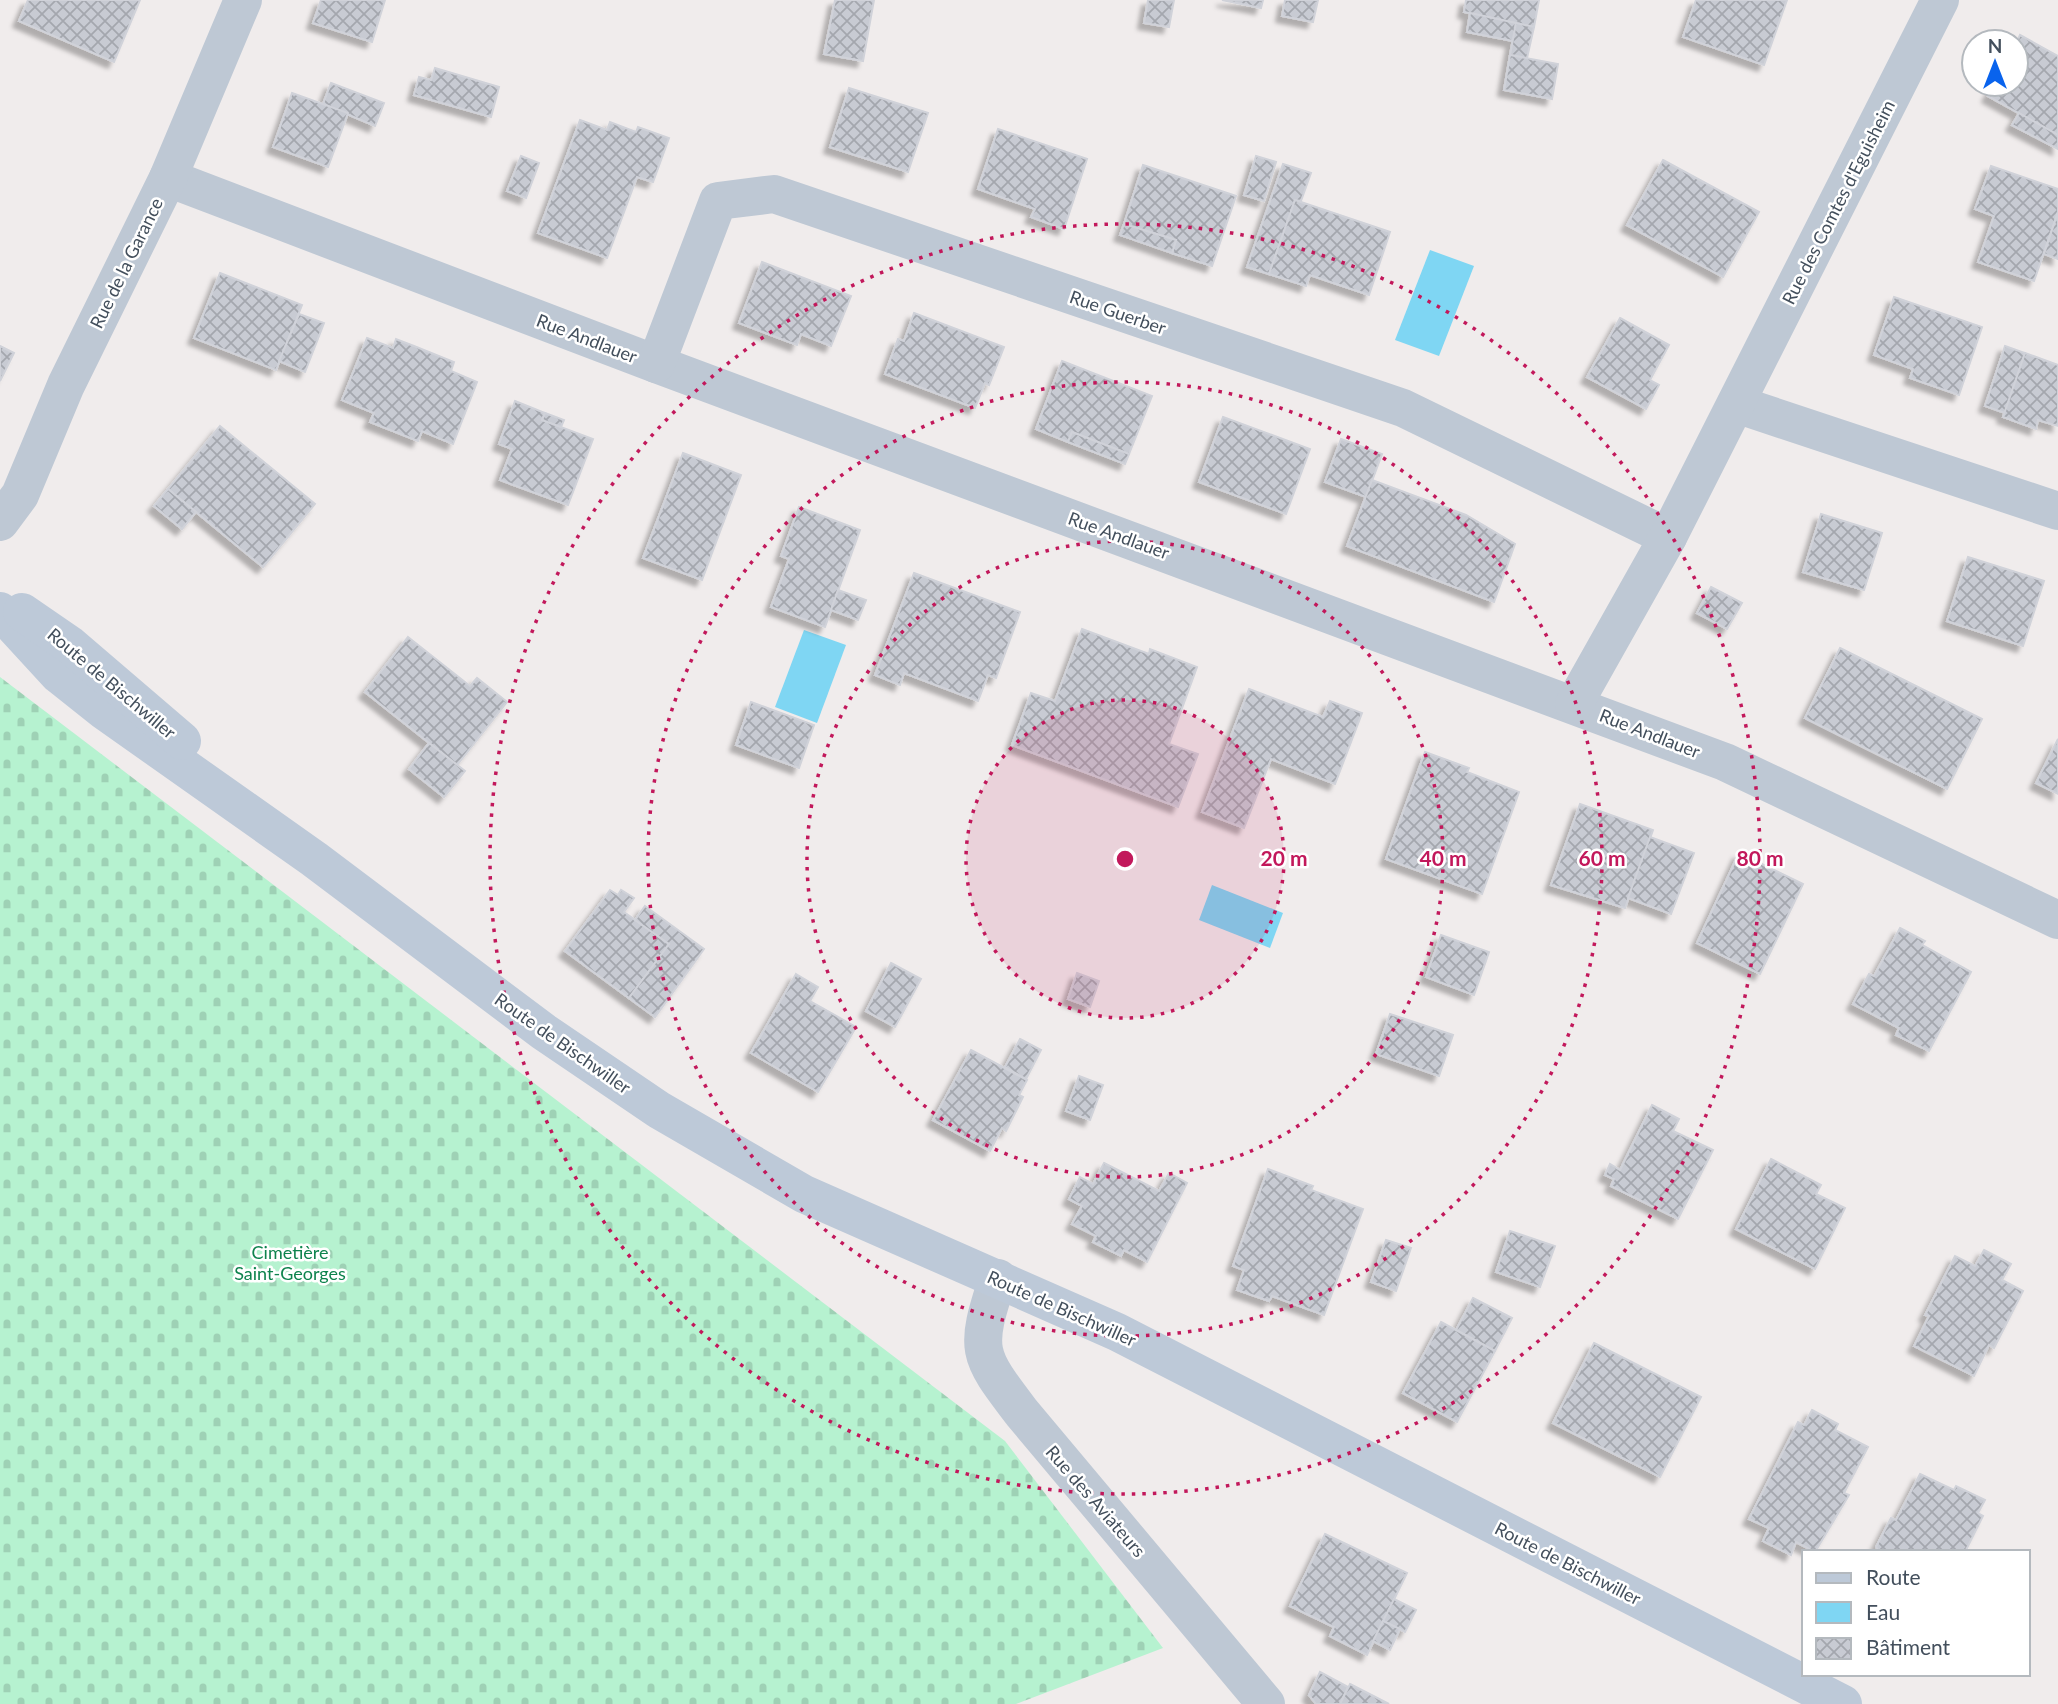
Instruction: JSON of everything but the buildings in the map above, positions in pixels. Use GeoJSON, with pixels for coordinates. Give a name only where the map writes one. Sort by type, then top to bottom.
{"type":"FeatureCollection","features":[{"type":"Feature","properties":{"kind":"street","name":"Rue de la Garance"},"geometry":{"type":"LineString","coordinates":[[0,522],[20,495],[66,385],[168,178],[243,0]]}},
{"type":"Feature","properties":{"kind":"street","name":"Rue des Comtes d'Eguisheim"},"geometry":{"type":"LineString","coordinates":[[1574,704],[1668,537],[1940,0]]}},
{"type":"Feature","properties":{"kind":"street","name":"Rue Andlauer"},"geometry":{"type":"LineString","coordinates":[[168,178],[656,364],[1725,762],[2058,920]]}},
{"type":"Feature","properties":{"kind":"street","name":"Rue Guerber"},"geometry":{"type":"LineString","coordinates":[[656,364],[718,201],[774,194],[1402,408],[1668,537]]}},
{"type":"Feature","properties":{"kind":"street"},"geometry":{"type":"LineString","coordinates":[[1736,404],[2058,511]]}},
{"type":"Feature","properties":{"kind":"street","name":"Route de Bischwiller"},"geometry":{"type":"LineString","coordinates":[[0,597],[71,645],[121,686],[314,859]]}},
{"type":"Feature","properties":{"kind":"street","name":"Route de Bischwiller"},"geometry":{"type":"LineString","coordinates":[[0,611],[59,675],[103,710],[314,859],[544,1032],[659,1110],[804,1194],[1117,1332],[1843,1704]]}},
{"type":"Feature","properties":{"kind":"street","name":"Rue des Aviateurs"},"geometry":{"type":"LineString","coordinates":[[998,1278],[981,1347],[988,1368],[1021,1413],[1215,1639],[1266,1704]]}},
{"type":"Feature","properties":{"kind":"green space","name":"Cimetière Saint-Georges"},"geometry":{"type":"Polygon","coordinates":[[[0,677],[1005,1441],[1163,1648],[1016,1704],[0,1704],[0,677]]]}},
{"type":"Feature","properties":{"kind":"water"},"geometry":{"type":"Polygon","coordinates":[[[1430,250],[1474,266],[1439,356],[1395,340],[1430,250]]]}},
{"type":"Feature","properties":{"kind":"water"},"geometry":{"type":"Polygon","coordinates":[[[804,630],[846,645],[817,723],[775,707],[804,630]]]}},
{"type":"Feature","properties":{"kind":"water"},"geometry":{"type":"Polygon","coordinates":[[[1212,885],[1283,913],[1270,948],[1199,920],[1212,885]]]}}]}
